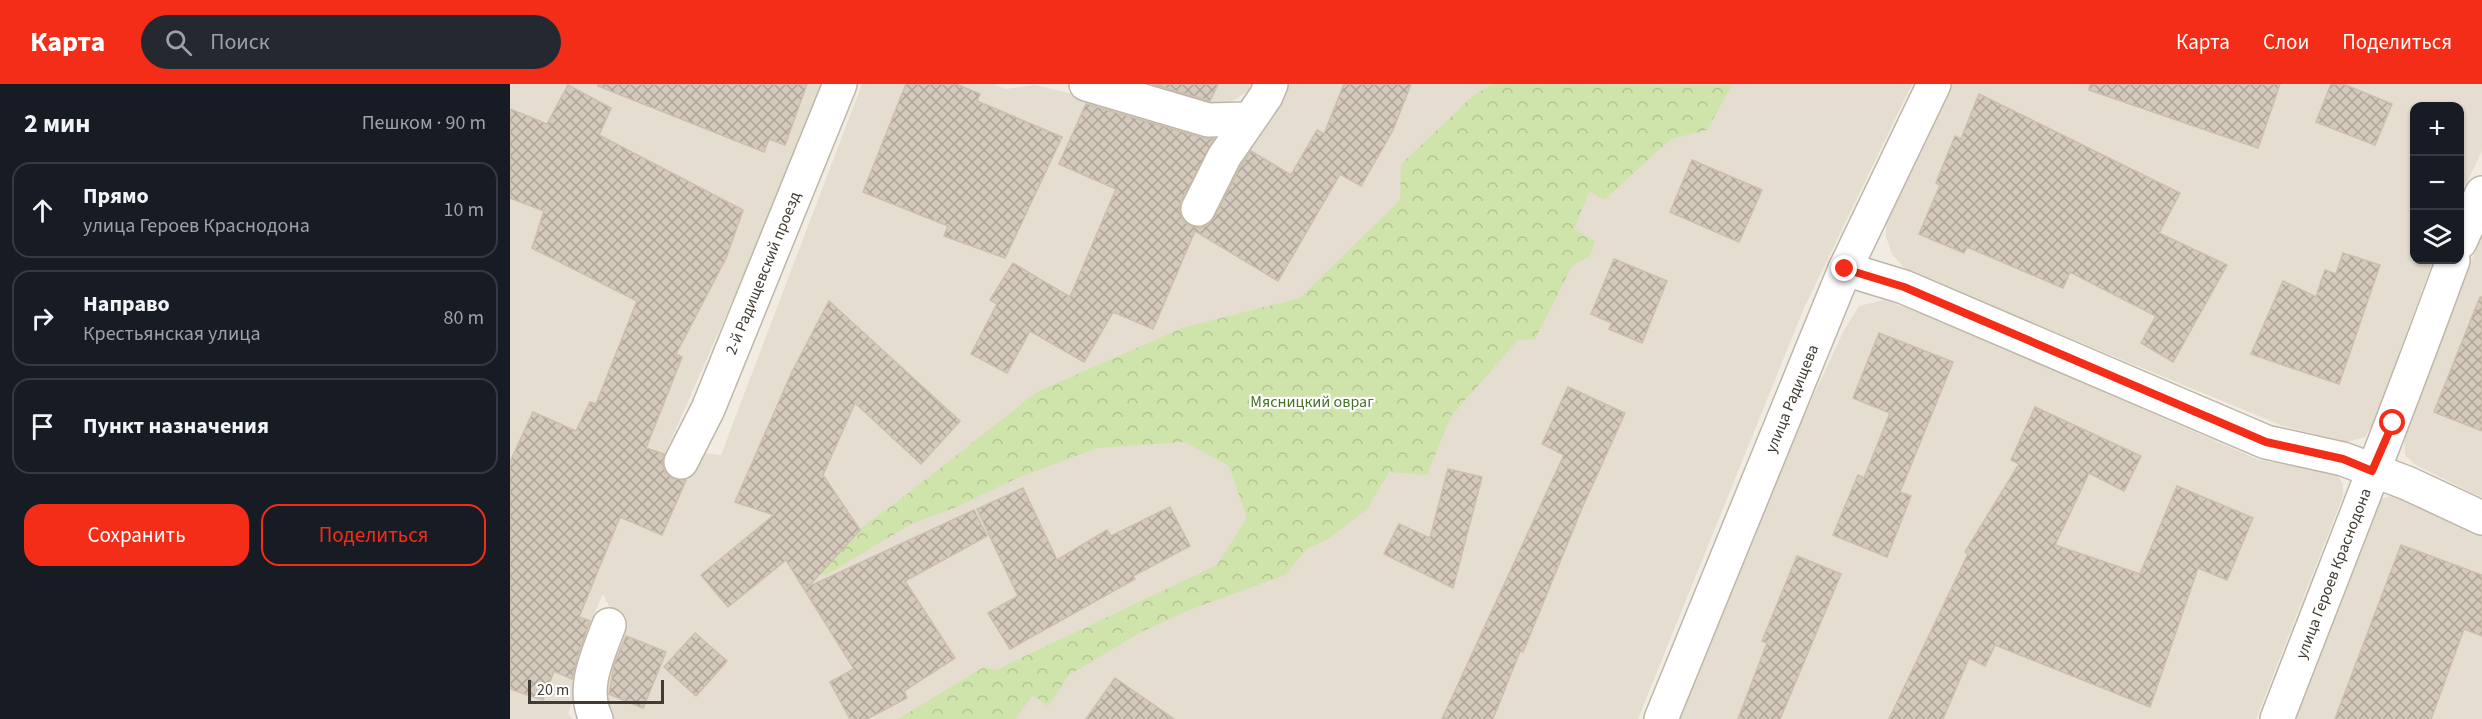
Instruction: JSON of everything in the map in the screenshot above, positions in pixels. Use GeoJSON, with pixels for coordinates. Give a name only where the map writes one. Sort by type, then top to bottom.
{"type":"FeatureCollection","features":[{"type":"Feature","properties":{"kind":"street","name":"2-й Радищевский проезд"},"geometry":{"type":"LineString","coordinates":[[681,462],[708,409],[840,84]]}},
{"type":"Feature","properties":{"kind":"street"},"geometry":{"type":"LineString","coordinates":[[1086,84],[1208,120],[1249,119]]}},
{"type":"Feature","properties":{"kind":"street"},"geometry":{"type":"LineString","coordinates":[[1198,209],[1224,157],[1266,96],[1271,84]]}},
{"type":"Feature","properties":{"kind":"street","name":"улица Радищева"},"geometry":{"type":"LineString","coordinates":[[1661,719],[1845,269],[1935,84]]}},
{"type":"Feature","properties":{"kind":"street"},"geometry":{"type":"LineString","coordinates":[[2464,233],[2482,193]]}},
{"type":"Feature","properties":{"kind":"street","name":"улица Героев Краснодона"},"geometry":{"type":"LineString","coordinates":[[2277,719],[2372,471],[2393,423],[2452,264]]}},
{"type":"Feature","properties":{"kind":"street"},"geometry":{"type":"LineString","coordinates":[[1845,269],[1904,287],[2266,442],[2343,459],[2407,483],[2482,518]]}},
{"type":"Feature","properties":{"kind":"street"},"geometry":{"type":"LineString","coordinates":[[596,719],[592,712],[589,679],[609,625]]}},
{"type":"Feature","properties":{"kind":"shaded area"},"geometry":{"type":"Polygon","coordinates":[[[510,84],[828,84],[667,449],[721,455],[862,84],[992,84],[1006,89],[1035,85],[1252,136],[1279,107],[1289,84],[1912,84],[1804,308],[1638,719],[612,719],[600,690],[623,635],[603,594],[576,655],[581,675],[568,714],[573,719],[510,719],[510,84]]]}},
{"type":"Feature","properties":{"kind":"shaded area"},"geometry":{"type":"Polygon","coordinates":[[[1127,84],[1251,84],[1249,90],[1235,100],[1212,109],[1127,84]]]}},
{"type":"Feature","properties":{"kind":"shaded area"},"geometry":{"type":"Polygon","coordinates":[[[1952,84],[2482,84],[2482,151],[2464,188],[2464,102],[2410,102],[2410,264],[2432,264],[2375,420],[2365,437],[2347,442],[2283,426],[1907,271],[1892,254],[1886,237],[1886,218],[1952,84]]]}},
{"type":"Feature","properties":{"kind":"shaded area"},"geometry":{"type":"Polygon","coordinates":[[[2482,234],[2482,498],[2414,464],[2405,455],[2404,432],[2482,234]]]}},
{"type":"Feature","properties":{"kind":"shaded area"},"geometry":{"type":"Polygon","coordinates":[[[1884,300],[1927,315],[2259,460],[2337,474],[2343,484],[2343,496],[2256,719],[1677,719],[1735,565],[1843,332],[1859,306],[1884,300]]]}},
{"type":"Feature","properties":{"kind":"shaded area"},"geometry":{"type":"Polygon","coordinates":[[[2396,495],[2482,533],[2482,719],[2293,719],[2370,513],[2380,499],[2396,495]]]}},
{"type":"Feature","properties":{"kind":"green space","name":"Мясницкий овраг"},"geometry":{"type":"Polygon","coordinates":[[[1492,84],[1732,85],[1707,130],[1671,139],[1605,199],[1589,192],[1574,229],[1595,241],[1590,256],[1572,266],[1535,339],[1518,340],[1451,416],[1427,475],[1389,472],[1367,509],[1328,539],[1307,549],[1285,575],[1189,610],[1141,632],[1069,675],[1048,706],[1033,695],[1015,719],[898,719],[984,667],[996,670],[1217,565],[1247,518],[1229,466],[1185,442],[1097,448],[1017,478],[957,507],[911,524],[826,575],[802,570],[897,502],[1037,392],[1182,328],[1300,298],[1400,200],[1401,164],[1473,96],[1492,84]]]}},
{"type":"Feature","properties":{"kind":"building"},"geometry":{"type":"Polygon","coordinates":[[[598,84],[807,84],[785,145],[769,139],[764,152],[598,86],[598,84]]]}},
{"type":"Feature","properties":{"kind":"building"},"geometry":{"type":"Polygon","coordinates":[[[906,84],[956,84],[980,94],[977,101],[1062,137],[1005,258],[944,236],[948,226],[863,192],[906,84]]]}},
{"type":"Feature","properties":{"kind":"building"},"geometry":{"type":"Polygon","coordinates":[[[1152,84],[1218,84],[1210,101],[1152,84]]]}},
{"type":"Feature","properties":{"kind":"building"},"geometry":{"type":"Polygon","coordinates":[[[1344,84],[1411,84],[1393,130],[1361,186],[1340,174],[1278,281],[1195,231],[1153,329],[1113,312],[1084,362],[1030,331],[1007,373],[971,354],[997,304],[990,300],[1013,263],[1070,297],[1116,189],[1059,164],[1086,104],[1203,138],[1214,139],[1181,201],[1179,210],[1183,220],[1190,226],[1200,228],[1208,225],[1214,218],[1240,167],[1251,151],[1291,175],[1317,130],[1324,134],[1344,84]]]}},
{"type":"Feature","properties":{"kind":"building"},"geometry":{"type":"Polygon","coordinates":[[[2090,84],[2280,84],[2258,148],[2089,90],[2090,84]]]}},
{"type":"Feature","properties":{"kind":"building"},"geometry":{"type":"Polygon","coordinates":[[[2331,84],[2343,84],[2392,104],[2375,145],[2316,122],[2331,84]]]}},
{"type":"Feature","properties":{"kind":"building"},"geometry":{"type":"Polygon","coordinates":[[[568,85],[611,108],[599,135],[743,210],[726,258],[676,354],[682,357],[646,448],[664,454],[662,464],[665,472],[672,478],[686,480],[662,535],[620,517],[579,617],[590,621],[572,679],[554,671],[543,700],[510,689],[510,462],[533,412],[576,431],[590,402],[596,404],[637,301],[532,248],[544,211],[510,198],[510,109],[547,124],[568,85]]]}},
{"type":"Feature","properties":{"kind":"building"},"geometry":{"type":"Polygon","coordinates":[[[1979,94],[2180,193],[2159,233],[2227,265],[2173,362],[2141,343],[2156,316],[2070,272],[2063,288],[1967,247],[1964,253],[1919,234],[1940,185],[1936,183],[1955,136],[1961,139],[1979,94]]]}},
{"type":"Feature","properties":{"kind":"building"},"geometry":{"type":"Polygon","coordinates":[[[1692,160],[1762,190],[1739,242],[1670,212],[1692,160]]]}},
{"type":"Feature","properties":{"kind":"building"},"geometry":{"type":"Polygon","coordinates":[[[2343,253],[2380,265],[2339,384],[2251,354],[2283,281],[2316,297],[2325,270],[2336,274],[2343,253]]]}},
{"type":"Feature","properties":{"kind":"building"},"geometry":{"type":"Polygon","coordinates":[[[1614,259],[1667,281],[1642,343],[1609,329],[1612,323],[1591,314],[1614,259]]]}},
{"type":"Feature","properties":{"kind":"building"},"geometry":{"type":"Polygon","coordinates":[[[2480,297],[2482,297],[2482,431],[2434,412],[2480,297]]]}},
{"type":"Feature","properties":{"kind":"building"},"geometry":{"type":"Polygon","coordinates":[[[829,301],[960,421],[921,464],[855,403],[823,475],[860,530],[808,587],[974,510],[987,536],[905,581],[955,658],[904,691],[907,698],[867,719],[850,719],[830,682],[854,669],[786,560],[728,607],[701,575],[774,515],[735,502],[792,372],[829,301]]]}},
{"type":"Feature","properties":{"kind":"building"},"geometry":{"type":"Polygon","coordinates":[[[1879,333],[1953,362],[1900,492],[1911,496],[1887,557],[1833,535],[1858,475],[1864,478],[1890,413],[1853,398],[1879,333]]]}},
{"type":"Feature","properties":{"kind":"building"},"geometry":{"type":"Polygon","coordinates":[[[1568,387],[1625,413],[1582,508],[1523,652],[1520,651],[1493,719],[1442,719],[1564,455],[1542,444],[1568,387]]]}},
{"type":"Feature","properties":{"kind":"building"},"geometry":{"type":"Polygon","coordinates":[[[2035,407],[2141,456],[2124,491],[2089,473],[2055,545],[2140,574],[2177,486],[2253,518],[2227,580],[2198,568],[2150,707],[1995,645],[1985,666],[1969,658],[1943,719],[1889,719],[1968,554],[1965,552],[2019,464],[2011,460],[2035,407]]]}},
{"type":"Feature","properties":{"kind":"building"},"geometry":{"type":"Polygon","coordinates":[[[1448,469],[1482,477],[1453,588],[1384,554],[1399,524],[1430,538],[1448,469]]]}},
{"type":"Feature","properties":{"kind":"building"},"geometry":{"type":"Polygon","coordinates":[[[1023,488],[1057,560],[1107,530],[1111,536],[1170,507],[1190,546],[1133,576],[1135,579],[1010,649],[988,613],[1018,596],[977,509],[1023,488]]]}},
{"type":"Feature","properties":{"kind":"building"},"geometry":{"type":"Polygon","coordinates":[[[2401,545],[2482,575],[2482,636],[2464,629],[2431,719],[2335,719],[2401,545]]]}},
{"type":"Feature","properties":{"kind":"building"},"geometry":{"type":"Polygon","coordinates":[[[1797,556],[1841,574],[1780,719],[1738,719],[1767,643],[1762,641],[1797,556]]]}},
{"type":"Feature","properties":{"kind":"building"},"geometry":{"type":"Polygon","coordinates":[[[695,633],[727,661],[696,696],[664,667],[695,633]]]}},
{"type":"Feature","properties":{"kind":"building"},"geometry":{"type":"Polygon","coordinates":[[[626,636],[666,652],[643,708],[609,694],[614,665],[626,636]]]}},
{"type":"Feature","properties":{"kind":"building"},"geometry":{"type":"Polygon","coordinates":[[[1115,678],[1174,719],[1086,719],[1115,678]]]}},
{"type":"Feature","properties":{"kind":"route"},"geometry":{"type":"LineString","coordinates":[[1845,269],[1904,287],[2266,442],[2343,459],[2372,471],[2393,423]]}}]}
